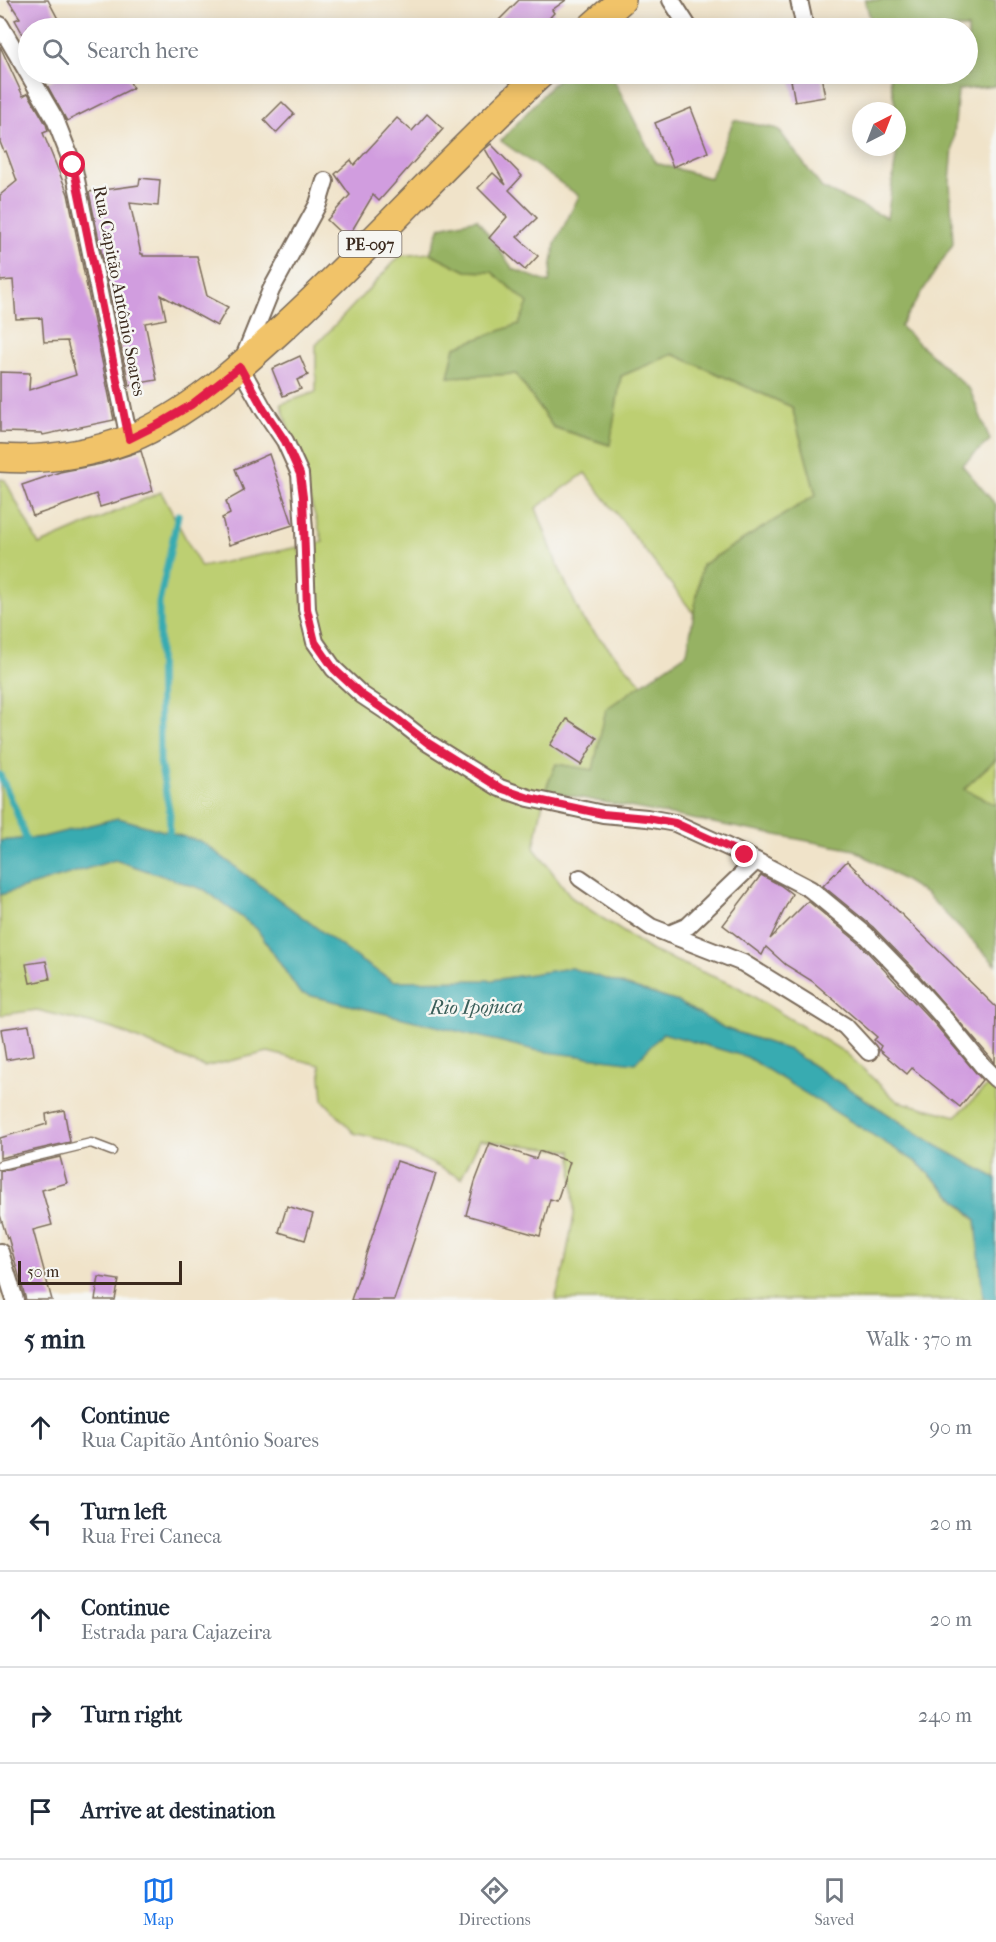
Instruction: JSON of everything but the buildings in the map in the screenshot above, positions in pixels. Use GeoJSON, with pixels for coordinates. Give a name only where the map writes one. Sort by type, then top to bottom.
{"type":"FeatureCollection","features":[{"type":"Feature","properties":{"kind":"main road"},"geometry":{"type":"LineString","coordinates":[[601,18],[622,0]]}},
{"type":"Feature","properties":{"kind":"main road","name":"PE-097"},"geometry":{"type":"LineString","coordinates":[[0,458],[34,460],[80,455],[129,439],[180,412],[240,367],[330,285],[531,84]]}},
{"type":"Feature","properties":{"kind":"street"},"geometry":{"type":"LineString","coordinates":[[671,0],[683,18]]}},
{"type":"Feature","properties":{"kind":"street"},"geometry":{"type":"LineString","coordinates":[[799,0],[803,18]]}},
{"type":"Feature","properties":{"kind":"street","name":"Rua Capitão Antônio Soares"},"geometry":{"type":"LineString","coordinates":[[0,25],[18,56]]}},
{"type":"Feature","properties":{"kind":"street","name":"Rua Capitão Antônio Soares"},"geometry":{"type":"LineString","coordinates":[[35,84],[55,119],[73,165],[129,439]]}},
{"type":"Feature","properties":{"kind":"street"},"geometry":{"type":"LineString","coordinates":[[325,181],[318,204],[271,290],[240,367],[264,410],[285,441],[300,474],[303,497],[307,609],[315,642],[341,675],[362,695],[428,743],[500,788],[529,798],[603,814],[675,823],[810,889],[866,935],[912,982],[996,1079]]}},
{"type":"Feature","properties":{"kind":"street"},"geometry":{"type":"LineString","coordinates":[[669,934],[688,926],[756,861]]}},
{"type":"Feature","properties":{"kind":"street"},"geometry":{"type":"LineString","coordinates":[[580,878],[651,927],[743,963],[845,1026],[869,1052]]}},
{"type":"Feature","properties":{"kind":"street"},"geometry":{"type":"LineString","coordinates":[[0,1252],[15,1300]]}},
{"type":"Feature","properties":{"kind":"lane"},"geometry":{"type":"LineString","coordinates":[[0,1166],[91,1143],[112,1151]]}},
{"type":"Feature","properties":{"kind":"green space"},"geometry":{"type":"Polygon","coordinates":[[[865,0],[996,0],[996,86],[958,90],[950,181],[953,244],[900,326],[970,390],[990,440],[962,465],[996,505],[996,759],[964,789],[996,805],[996,965],[926,894],[855,850],[545,791],[556,764],[593,770],[606,709],[687,653],[702,565],[816,495],[792,407],[673,354],[621,376],[610,445],[553,427],[516,374],[448,377],[455,347],[519,324],[528,303],[492,272],[466,271],[430,253],[440,227],[477,219],[513,269],[549,283],[555,244],[579,196],[501,141],[553,84],[616,84],[656,163],[710,178],[734,120],[778,129],[822,188],[887,218],[896,156],[906,156],[906,102],[895,102],[891,84],[978,84],[978,18],[870,18],[865,0]]]}},
{"type":"Feature","properties":{"kind":"green space"},"geometry":{"type":"Polygon","coordinates":[[[430,253],[466,271],[492,272],[529,303],[519,324],[455,347],[448,377],[516,374],[553,427],[609,445],[621,376],[673,354],[792,407],[816,495],[702,565],[694,614],[585,473],[536,508],[557,564],[583,620],[642,684],[593,770],[556,764],[545,791],[534,848],[572,898],[652,951],[738,987],[846,1053],[897,1101],[956,1116],[996,1078],[996,1178],[937,1146],[789,1050],[724,1028],[678,1002],[571,968],[493,980],[393,981],[361,961],[202,842],[118,818],[43,837],[0,841],[0,479],[5,480],[39,545],[161,492],[201,567],[323,542],[281,404],[316,392],[316,345],[400,256],[430,253]]]}},
{"type":"Feature","properties":{"kind":"green space"},"geometry":{"type":"Polygon","coordinates":[[[996,759],[996,805],[963,789],[996,759]]]}},
{"type":"Feature","properties":{"kind":"green space"},"geometry":{"type":"Polygon","coordinates":[[[115,860],[205,890],[257,929],[300,993],[539,1051],[663,1033],[747,1057],[910,1156],[976,1220],[984,1300],[555,1300],[564,1268],[574,1215],[572,1151],[480,1140],[461,1178],[384,1140],[354,1133],[323,1100],[320,1065],[268,1052],[204,1067],[114,1029],[37,1010],[0,1015],[0,895],[115,860]]]}},
{"type":"Feature","properties":{"kind":"water","name":"Rio Ipojuca"},"geometry":{"type":"Polygon","coordinates":[[[118,818],[202,842],[361,961],[393,981],[493,980],[571,968],[678,1002],[724,1028],[789,1050],[937,1146],[996,1178],[996,1300],[983,1298],[976,1219],[918,1163],[747,1057],[663,1033],[635,1063],[539,1051],[300,993],[257,929],[205,890],[115,860],[0,895],[0,841],[43,837],[118,818]]]}},
{"type":"Feature","properties":{"kind":"waterway"},"geometry":{"type":"LineString","coordinates":[[169,840],[170,814],[160,762],[159,603],[178,515]]}},
{"type":"Feature","properties":{"kind":"waterway"},"geometry":{"type":"LineString","coordinates":[[0,775],[28,845]]}},
{"type":"Feature","properties":{"kind":"route"},"geometry":{"type":"LineString","coordinates":[[73,165],[129,439],[191,405],[240,367],[264,410],[285,441],[300,474],[303,497],[307,609],[315,642],[334,669],[362,695],[428,743],[500,788],[529,798],[603,814],[675,823],[745,855]]}}]}
